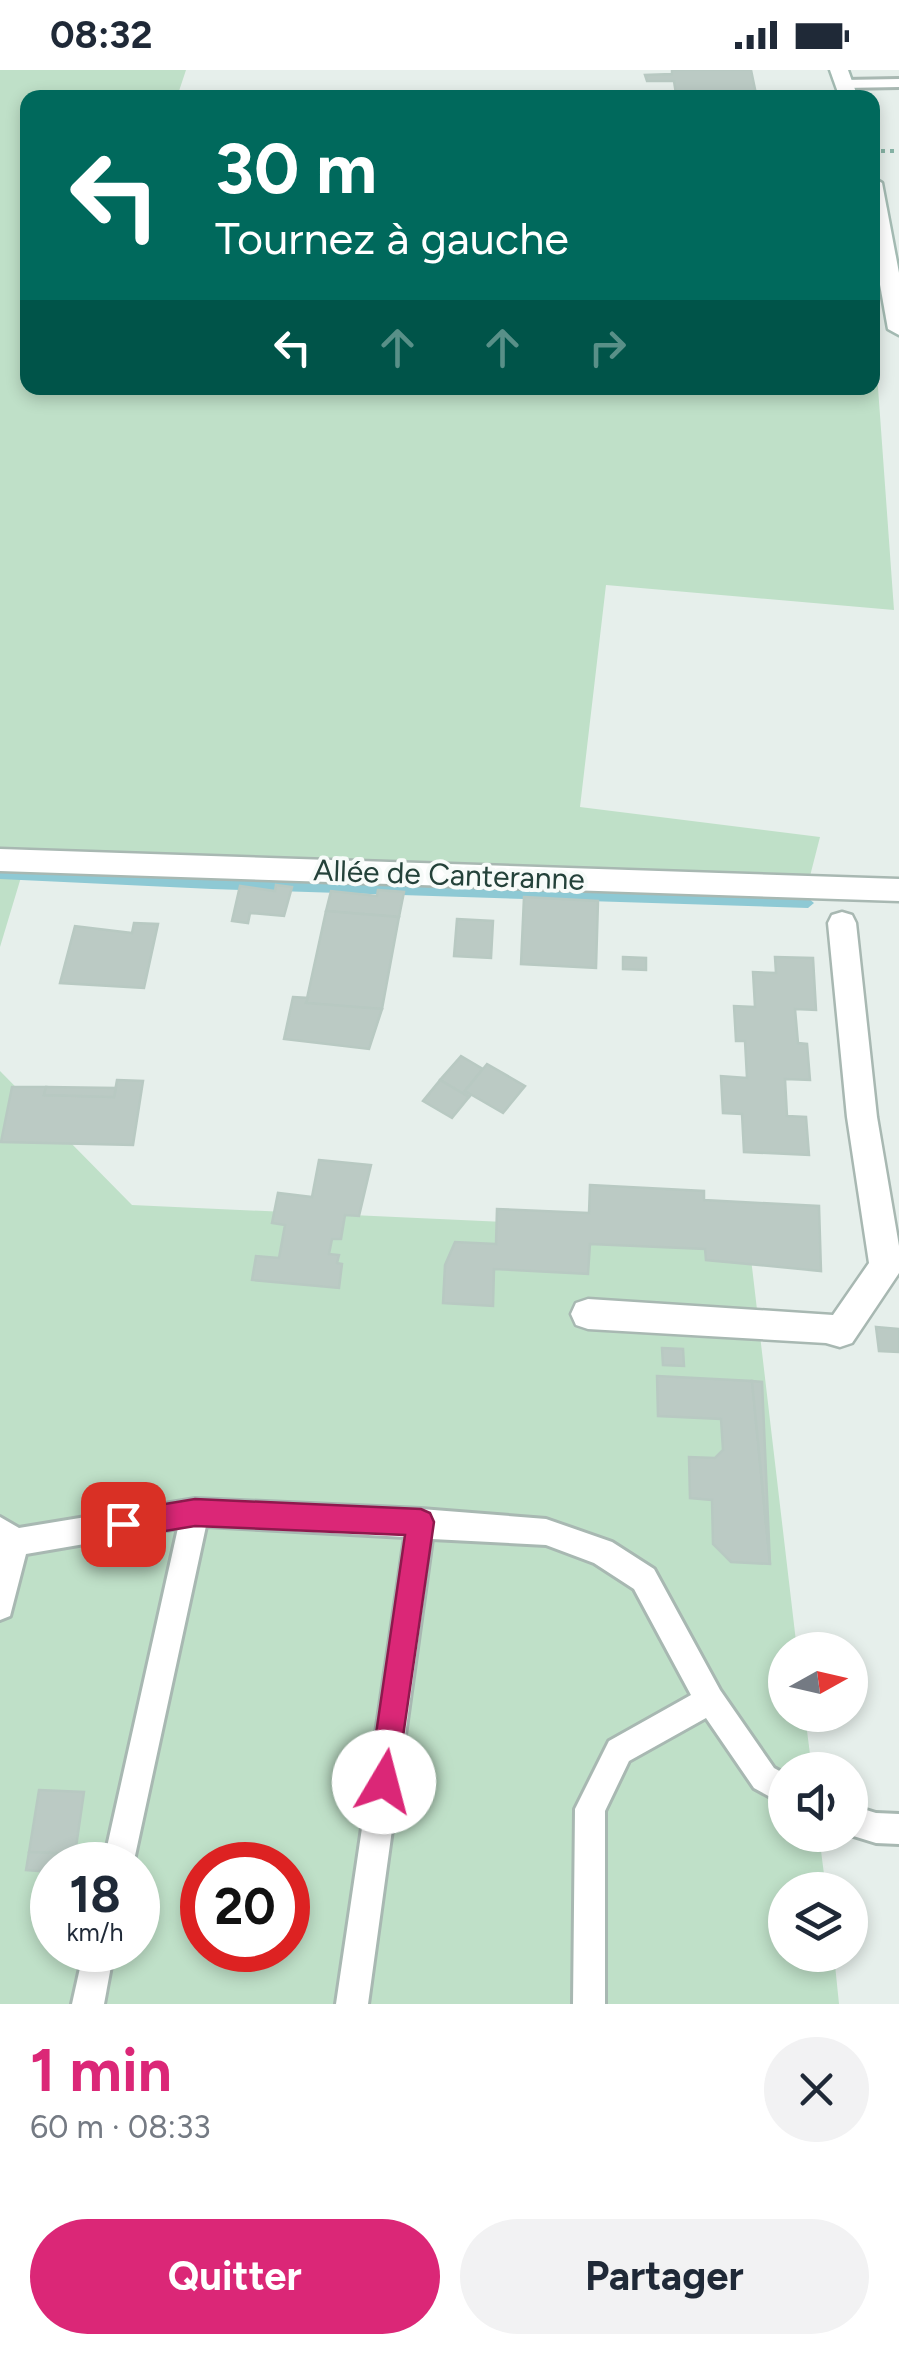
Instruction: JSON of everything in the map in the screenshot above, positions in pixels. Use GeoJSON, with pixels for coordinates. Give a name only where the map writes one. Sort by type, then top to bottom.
{"type":"FeatureCollection","features":[{"type":"Feature","properties":{"kind":"street"},"geometry":{"type":"LineString","coordinates":[[880,226],[899,329]]}},
{"type":"Feature","properties":{"kind":"street","name":"Allée de Canteranne"},"geometry":{"type":"LineString","coordinates":[[0,860],[899,890]]}},
{"type":"Feature","properties":{"kind":"street"},"geometry":{"type":"LineString","coordinates":[[588,1314],[840,1332],[892,1266],[862,1117],[842,923]]}},
{"type":"Feature","properties":{"kind":"lane"},"geometry":{"type":"LineString","coordinates":[[845,86],[899,83]]}},
{"type":"Feature","properties":{"kind":"lane"},"geometry":{"type":"LineString","coordinates":[[845,86],[899,92]]}},
{"type":"Feature","properties":{"kind":"lane"},"geometry":{"type":"LineString","coordinates":[[123,1842],[195,1512]]}},
{"type":"Feature","properties":{"kind":"lane"},"geometry":{"type":"LineString","coordinates":[[0,1606],[7,1536],[195,1512],[546,1532],[602,1552],[644,1580],[710,1700],[768,1780]]}},
{"type":"Feature","properties":{"kind":"lane"},"geometry":{"type":"LineString","coordinates":[[352,2004],[421,1522]]}},
{"type":"Feature","properties":{"kind":"lane"},"geometry":{"type":"LineString","coordinates":[[589,2004],[590,1809],[619,1752],[710,1700]]}},
{"type":"Feature","properties":{"kind":"lane"},"geometry":{"type":"LineString","coordinates":[[868,1826],[899,1829]]}},
{"type":"Feature","properties":{"kind":"lane"},"geometry":{"type":"LineString","coordinates":[[88,2004],[95,1972]]}},
{"type":"Feature","properties":{"kind":"green space"},"geometry":{"type":"Polygon","coordinates":[[[0,70],[186,70],[179,90],[20,90],[20,395],[879,395],[894,610],[606,585],[580,807],[820,837],[809,880],[28,854],[0,947],[0,70]]]}},
{"type":"Feature","properties":{"kind":"green space"},"geometry":{"type":"Polygon","coordinates":[[[0,1071],[132,1205],[748,1233],[795,1632],[768,1632],[768,1732],[807,1732],[810,1752],[768,1752],[768,1852],[821,1852],[824,1872],[768,1872],[768,1972],[836,1972],[839,2004],[0,2004],[0,1071]]]}},
{"type":"Feature","properties":{"kind":"building"},"geometry":{"type":"Polygon","coordinates":[[[672,70],[751,70],[755,90],[675,90],[674,81],[647,81],[645,75],[672,74],[672,70]]]}},
{"type":"Feature","properties":{"kind":"building"},"geometry":{"type":"Polygon","coordinates":[[[276,885],[292,887],[284,916],[250,913],[248,923],[232,921],[240,886],[275,891],[276,885]]]}},
{"type":"Feature","properties":{"kind":"building"},"geometry":{"type":"Polygon","coordinates":[[[378,890],[404,892],[399,917],[326,911],[331,891],[377,896],[378,890]]]}},
{"type":"Feature","properties":{"kind":"building"},"geometry":{"type":"Polygon","coordinates":[[[524,897],[598,901],[596,968],[521,964],[524,897]]]}},
{"type":"Feature","properties":{"kind":"building"},"geometry":{"type":"Polygon","coordinates":[[[326,911],[399,917],[382,1009],[306,1003],[326,911]]]}},
{"type":"Feature","properties":{"kind":"building"},"geometry":{"type":"Polygon","coordinates":[[[457,919],[493,921],[491,958],[454,956],[457,919]]]}},
{"type":"Feature","properties":{"kind":"building"},"geometry":{"type":"Polygon","coordinates":[[[134,923],[158,924],[144,988],[60,983],[75,926],[132,933],[134,923]]]}},
{"type":"Feature","properties":{"kind":"building"},"geometry":{"type":"Polygon","coordinates":[[[623,957],[646,958],[646,970],[623,969],[623,957]]]}},
{"type":"Feature","properties":{"kind":"building"},"geometry":{"type":"Polygon","coordinates":[[[775,957],[813,958],[816,1010],[795,1009],[798,1043],[807,1044],[810,1080],[785,1079],[787,1116],[806,1117],[809,1155],[744,1152],[742,1114],[723,1113],[721,1076],[747,1078],[745,1041],[736,1041],[734,1006],[755,1007],[753,972],[776,973],[775,957]]]}},
{"type":"Feature","properties":{"kind":"building"},"geometry":{"type":"Polygon","coordinates":[[[293,997],[308,998],[306,1003],[382,1009],[369,1049],[284,1039],[293,997]]]}},
{"type":"Feature","properties":{"kind":"building"},"geometry":{"type":"Polygon","coordinates":[[[461,1056],[483,1069],[465,1091],[472,1094],[469,1097],[440,1080],[461,1056]]]}},
{"type":"Feature","properties":{"kind":"building"},"geometry":{"type":"Polygon","coordinates":[[[487,1064],[525,1086],[503,1113],[465,1091],[487,1064]]]}},
{"type":"Feature","properties":{"kind":"building"},"geometry":{"type":"Polygon","coordinates":[[[117,1080],[143,1081],[133,1145],[1,1142],[12,1087],[46,1087],[44,1095],[114,1097],[117,1080]]]}},
{"type":"Feature","properties":{"kind":"building"},"geometry":{"type":"Polygon","coordinates":[[[440,1080],[469,1097],[452,1118],[423,1101],[440,1080]]]}},
{"type":"Feature","properties":{"kind":"building"},"geometry":{"type":"Polygon","coordinates":[[[46,1087],[116,1088],[114,1097],[44,1095],[46,1087]]]}},
{"type":"Feature","properties":{"kind":"building"},"geometry":{"type":"Polygon","coordinates":[[[319,1160],[371,1165],[359,1216],[345,1215],[341,1239],[332,1239],[329,1254],[339,1255],[337,1263],[342,1264],[339,1288],[252,1280],[256,1256],[279,1258],[285,1225],[272,1223],[278,1193],[312,1197],[319,1160]]]}},
{"type":"Feature","properties":{"kind":"building"},"geometry":{"type":"Polygon","coordinates":[[[590,1185],[704,1191],[704,1200],[819,1206],[821,1271],[706,1260],[705,1249],[590,1244],[588,1274],[494,1269],[493,1306],[443,1303],[445,1265],[455,1242],[496,1244],[497,1209],[589,1213],[590,1185]]]}},
{"type":"Feature","properties":{"kind":"building"},"geometry":{"type":"Polygon","coordinates":[[[876,1327],[899,1329],[899,1352],[879,1351],[876,1327]]]}},
{"type":"Feature","properties":{"kind":"building"},"geometry":{"type":"Polygon","coordinates":[[[662,1348],[683,1349],[684,1366],[663,1365],[662,1348]]]}},
{"type":"Feature","properties":{"kind":"building"},"geometry":{"type":"Polygon","coordinates":[[[657,1376],[752,1381],[770,1564],[731,1562],[713,1544],[712,1500],[690,1498],[689,1457],[715,1458],[723,1450],[721,1419],[658,1416],[657,1376]]]}},
{"type":"Feature","properties":{"kind":"building"},"geometry":{"type":"Polygon","coordinates":[[[752,1381],[762,1382],[770,1564],[752,1381]]]}},
{"type":"Feature","properties":{"kind":"building"},"geometry":{"type":"Polygon","coordinates":[[[39,1790],[84,1792],[77,1842],[31,1842],[39,1790]]]}},
{"type":"Feature","properties":{"kind":"waterway"},"geometry":{"type":"LineString","coordinates":[[0,874],[808,903]]}},
{"type":"Feature","properties":{"kind":"route"},"geometry":{"type":"LineString","coordinates":[[123,1524],[195,1512],[421,1522],[384,1782]]}}]}
